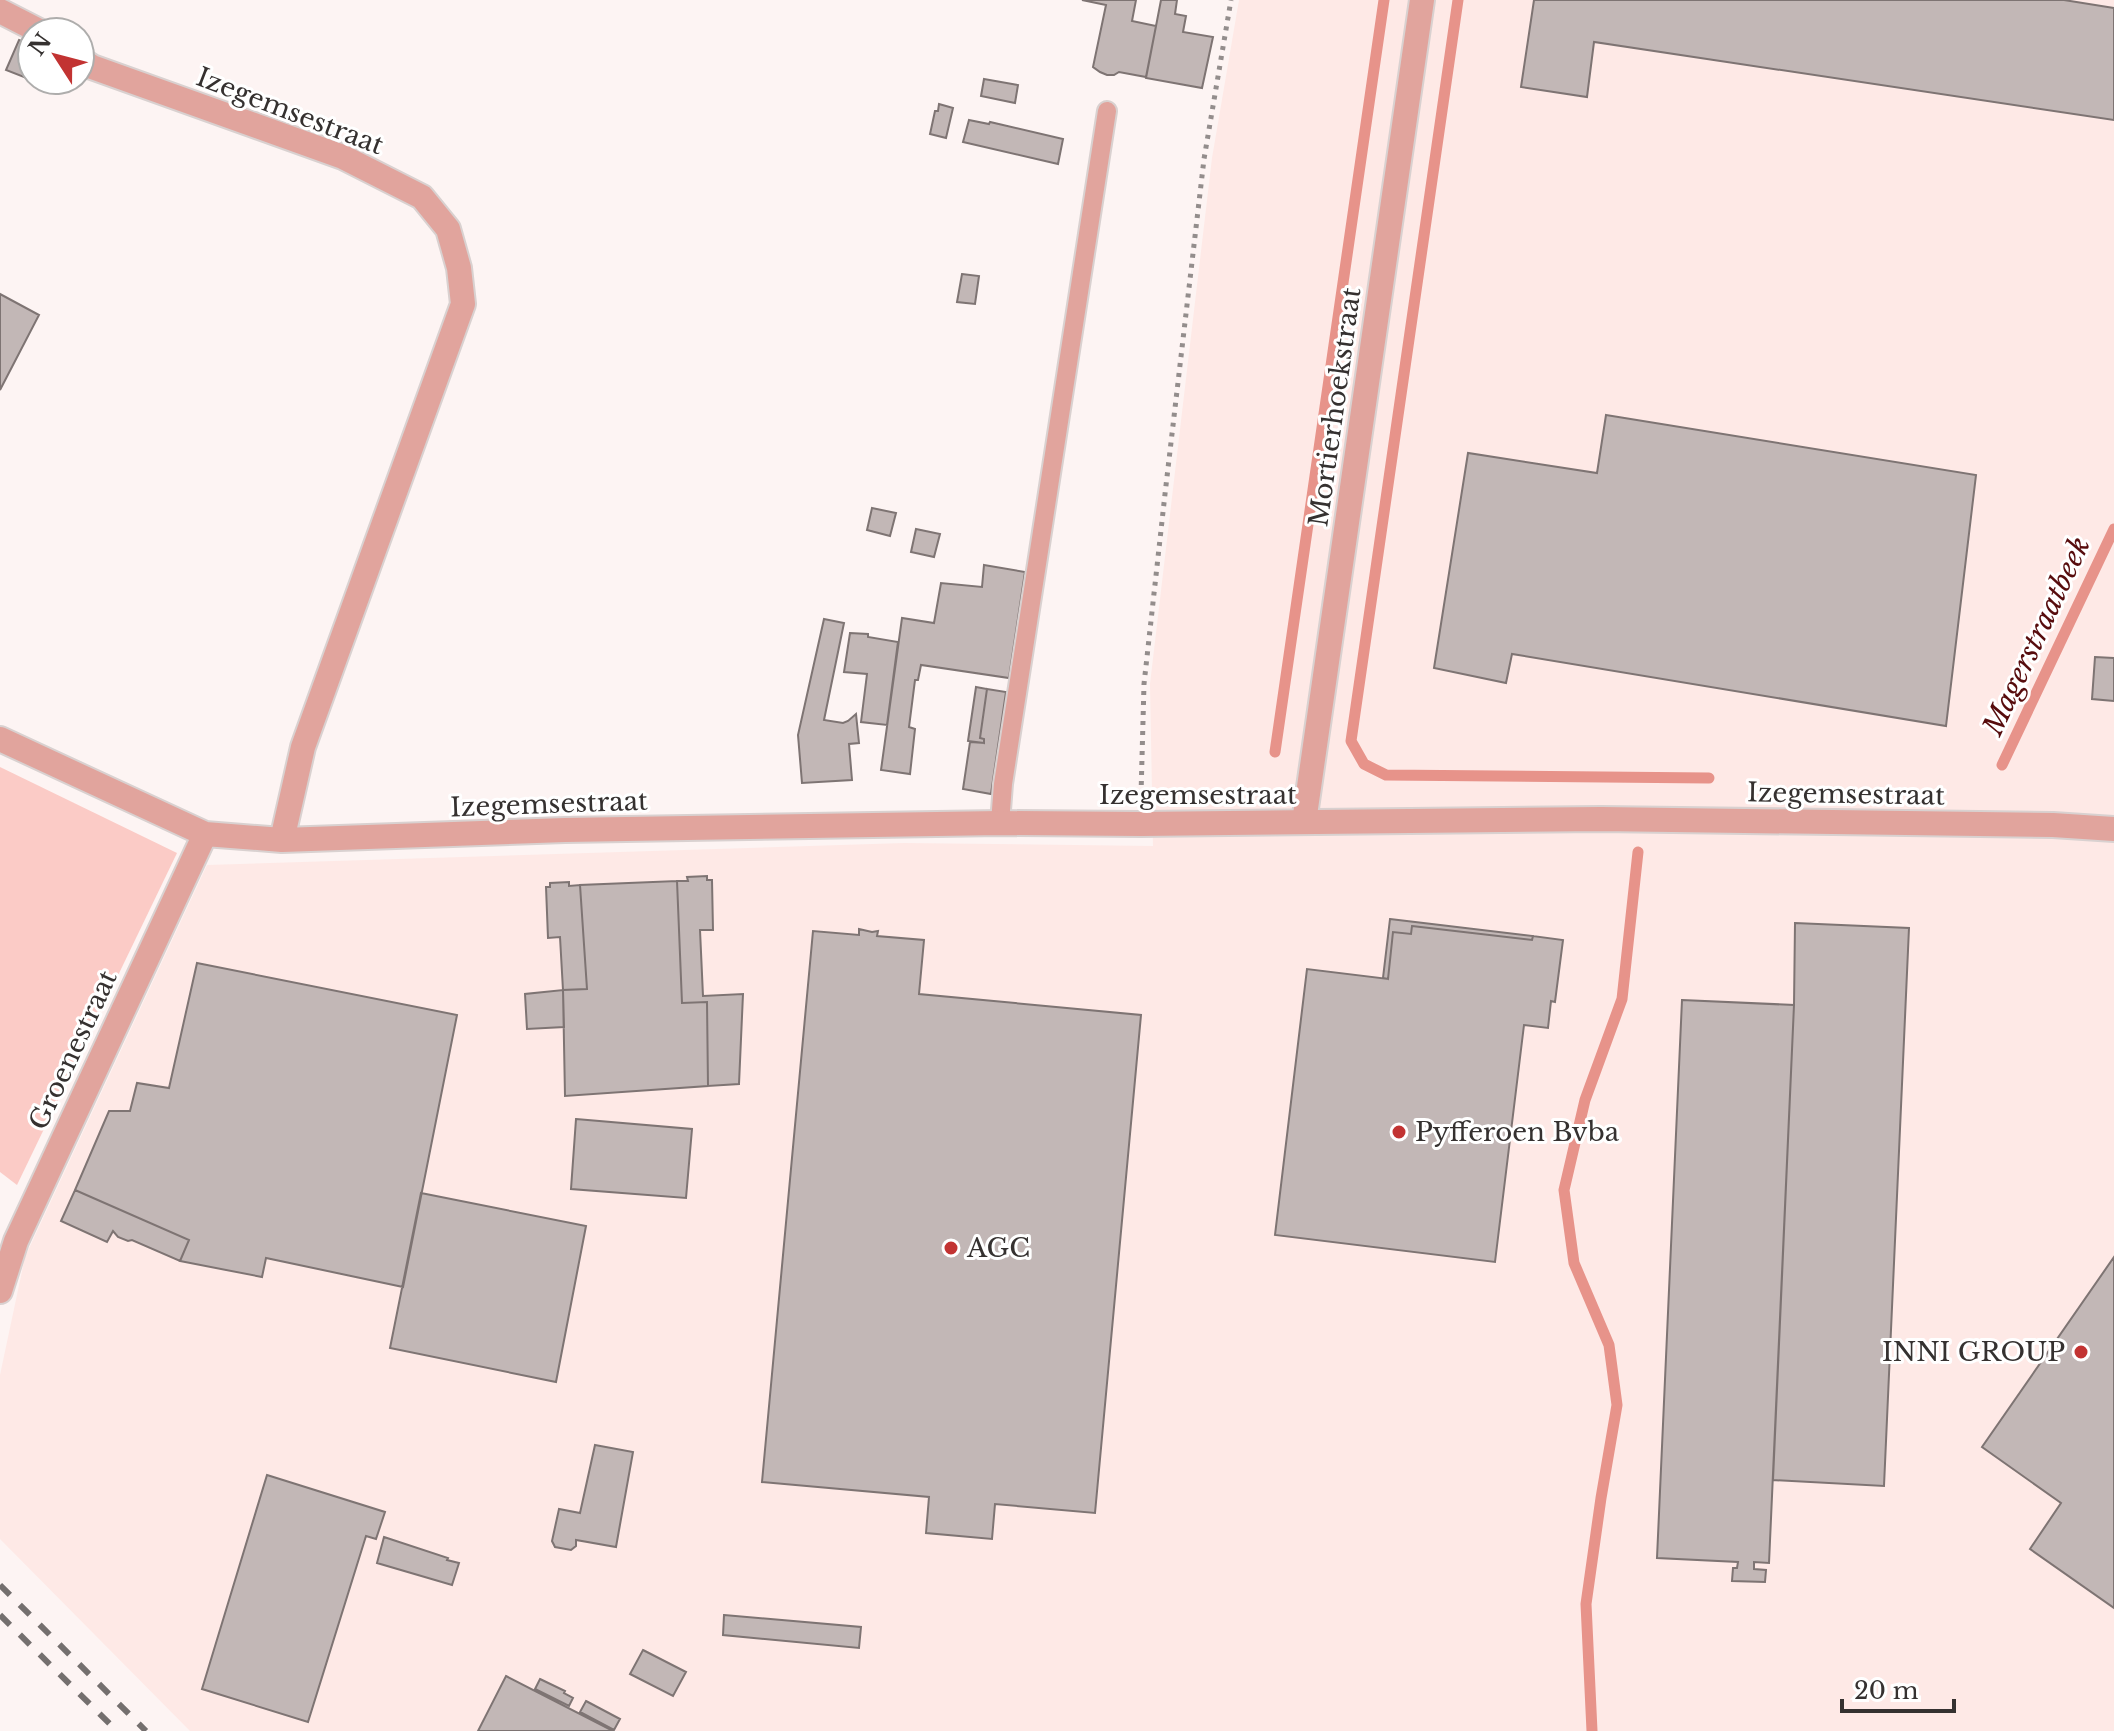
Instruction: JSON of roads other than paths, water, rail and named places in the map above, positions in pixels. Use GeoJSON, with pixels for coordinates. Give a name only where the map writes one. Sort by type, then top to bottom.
{"type":"FeatureCollection","features":[{"type":"Feature","properties":{"kind":"street","name":"Mortierhoekstraat"},"geometry":{"type":"LineString","coordinates":[[1304,822],[1422,0]]}},
{"type":"Feature","properties":{"kind":"street","name":"Izegemsestraat"},"geometry":{"type":"LineString","coordinates":[[96,68],[343,157],[422,197],[448,229],[459,268],[463,304],[303,747],[282,840]]}},
{"type":"Feature","properties":{"kind":"street","name":"Izegemsestraat"},"geometry":{"type":"LineString","coordinates":[[0,739],[205,834],[282,840],[565,830],[1000,823],[1601,819],[2053,825],[2114,829]]}},
{"type":"Feature","properties":{"kind":"street","name":"Groenestraat"},"geometry":{"type":"LineString","coordinates":[[0,1291],[22,1227],[205,834]]}},
{"type":"Feature","properties":{"kind":"lane"},"geometry":{"type":"LineString","coordinates":[[1000,823],[1003,784],[1107,111]]}},
{"type":"Feature","properties":{"kind":"waterway"},"geometry":{"type":"LineString","coordinates":[[1275,752],[1384,0]]}},
{"type":"Feature","properties":{"kind":"waterway"},"geometry":{"type":"LineString","coordinates":[[1458,0],[1351,741],[1364,764],[1386,775],[1709,778]]}},
{"type":"Feature","properties":{"kind":"waterway","name":"Magerstraatbeek"},"geometry":{"type":"LineString","coordinates":[[2002,765],[2114,529]]}},
{"type":"Feature","properties":{"kind":"waterway","name":"Magerstraatbeek"},"geometry":{"type":"LineString","coordinates":[[1592,1731],[1586,1604],[1617,1405],[1609,1345],[1574,1263],[1564,1190],[1585,1100],[1622,999],[1638,852]]}},
{"type":"Feature","properties":{"kind":"railway"},"geometry":{"type":"LineString","coordinates":[[0,1585],[146,1731]]}},
{"type":"Feature","properties":{"kind":"railway"},"geometry":{"type":"LineString","coordinates":[[0,1615],[117,1731]]}},
{"type":"Feature","properties":{"kind":"place","name":"Pyfferoen Bvba"},"geometry":{"type":"Point","coordinates":[1399,1132]}},
{"type":"Feature","properties":{"kind":"place","name":"AGC"},"geometry":{"type":"Point","coordinates":[951,1248]}},
{"type":"Feature","properties":{"kind":"place","name":"INNI GROUP"},"geometry":{"type":"Point","coordinates":[2081,1352]}}]}
